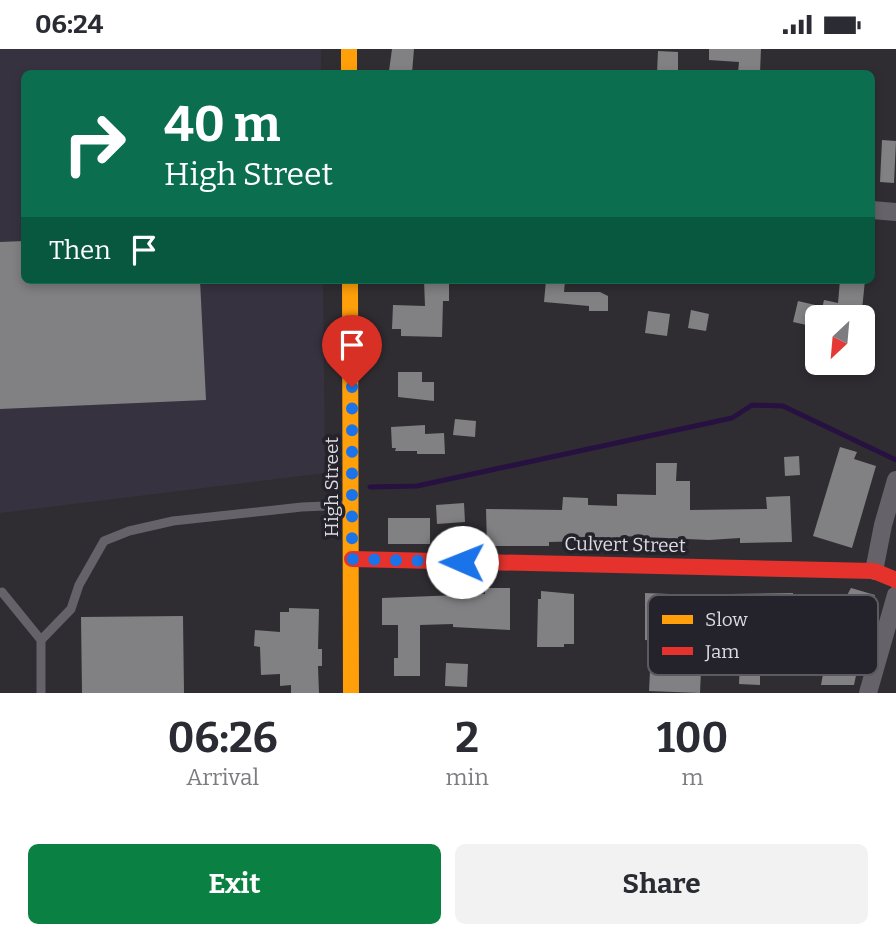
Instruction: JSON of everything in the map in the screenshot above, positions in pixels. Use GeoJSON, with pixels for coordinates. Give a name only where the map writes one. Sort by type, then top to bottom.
{"type":"FeatureCollection","features":[{"type":"Feature","properties":{"kind":"street"},"geometry":{"type":"LineString","coordinates":[[349,49],[349,70]]}},
{"type":"Feature","properties":{"kind":"street"},"geometry":{"type":"LineString","coordinates":[[875,210],[896,212]]}},
{"type":"Feature","properties":{"kind":"street","name":"High Street"},"geometry":{"type":"LineString","coordinates":[[350,284],[351,693]]}},
{"type":"Feature","properties":{"kind":"street"},"geometry":{"type":"LineString","coordinates":[[874,571],[896,480]]}},
{"type":"Feature","properties":{"kind":"street","name":"Culvert Street"},"geometry":{"type":"LineString","coordinates":[[352,559],[874,571],[896,580]]}},
{"type":"Feature","properties":{"kind":"street"},"geometry":{"type":"LineString","coordinates":[[878,658],[896,595]]}},
{"type":"Feature","properties":{"kind":"street"},"geometry":{"type":"LineString","coordinates":[[868,693],[873,675]]}},
{"type":"Feature","properties":{"kind":"lane"},"geometry":{"type":"LineString","coordinates":[[41,640],[71,609],[79,585],[104,541],[129,531],[173,521],[302,507],[352,505]]}},
{"type":"Feature","properties":{"kind":"lane"},"geometry":{"type":"LineString","coordinates":[[2,592],[41,640],[41,693]]}},
{"type":"Feature","properties":{"kind":"shaded area"},"geometry":{"type":"Polygon","coordinates":[[[0,49],[321,49],[321,70],[21,70],[21,284],[323,284],[325,473],[0,513],[0,49]]]}},
{"type":"Feature","properties":{"kind":"building"},"geometry":{"type":"Polygon","coordinates":[[[392,49],[414,49],[412,70],[389,70],[392,49]]]}},
{"type":"Feature","properties":{"kind":"building"},"geometry":{"type":"Polygon","coordinates":[[[709,49],[761,49],[760,70],[738,70],[739,62],[709,60],[709,49]]]}},
{"type":"Feature","properties":{"kind":"building"},"geometry":{"type":"Polygon","coordinates":[[[658,51],[678,52],[678,70],[657,70],[658,51]]]}},
{"type":"Feature","properties":{"kind":"building"},"geometry":{"type":"Polygon","coordinates":[[[882,140],[896,141],[894,183],[880,182],[882,140]]]}},
{"type":"Feature","properties":{"kind":"building"},"geometry":{"type":"Polygon","coordinates":[[[21,241],[21,284],[200,284],[206,400],[0,409],[0,242],[21,241]]]}},
{"type":"Feature","properties":{"kind":"building"},"geometry":{"type":"Polygon","coordinates":[[[424,284],[449,284],[449,301],[443,301],[442,337],[401,336],[401,329],[392,329],[393,305],[425,306],[424,284]]]}},
{"type":"Feature","properties":{"kind":"building"},"geometry":{"type":"Polygon","coordinates":[[[546,284],[565,284],[564,292],[600,292],[608,296],[608,311],[589,311],[589,306],[544,302],[546,284]]]}},
{"type":"Feature","properties":{"kind":"building"},"geometry":{"type":"Polygon","coordinates":[[[840,284],[865,284],[862,305],[823,305],[824,300],[838,303],[840,284]]]}},
{"type":"Feature","properties":{"kind":"building"},"geometry":{"type":"Polygon","coordinates":[[[798,301],[815,305],[805,305],[805,325],[793,322],[798,301]]]}},
{"type":"Feature","properties":{"kind":"building"},"geometry":{"type":"Polygon","coordinates":[[[691,310],[709,314],[706,331],[688,328],[691,310]]]}},
{"type":"Feature","properties":{"kind":"building"},"geometry":{"type":"Polygon","coordinates":[[[648,311],[670,314],[667,336],[645,333],[648,311]]]}},
{"type":"Feature","properties":{"kind":"building"},"geometry":{"type":"Polygon","coordinates":[[[398,372],[422,372],[422,382],[434,382],[434,401],[398,397],[398,372]]]}},
{"type":"Feature","properties":{"kind":"building"},"geometry":{"type":"Polygon","coordinates":[[[455,419],[476,421],[475,437],[453,435],[455,419]]]}},
{"type":"Feature","properties":{"kind":"building"},"geometry":{"type":"Polygon","coordinates":[[[425,425],[425,434],[444,433],[445,454],[417,454],[417,451],[395,451],[396,448],[392,448],[391,427],[425,425]]]}},
{"type":"Feature","properties":{"kind":"building"},"geometry":{"type":"Polygon","coordinates":[[[840,447],[857,452],[854,459],[876,466],[852,548],[813,536],[840,447]]]}},
{"type":"Feature","properties":{"kind":"building"},"geometry":{"type":"Polygon","coordinates":[[[799,456],[800,475],[785,476],[784,457],[799,456]]]}},
{"type":"Feature","properties":{"kind":"building"},"geometry":{"type":"Polygon","coordinates":[[[656,463],[677,463],[676,481],[690,481],[690,510],[767,509],[766,497],[790,496],[792,542],[740,543],[740,538],[709,540],[623,536],[623,540],[549,542],[549,546],[487,546],[486,509],[562,510],[563,497],[588,498],[588,505],[617,506],[617,494],[656,495],[656,463]]]}},
{"type":"Feature","properties":{"kind":"building"},"geometry":{"type":"Polygon","coordinates":[[[464,503],[465,522],[437,524],[436,505],[464,503]]]}},
{"type":"Feature","properties":{"kind":"building"},"geometry":{"type":"Polygon","coordinates":[[[388,518],[430,518],[430,544],[388,544],[388,518]]]}},
{"type":"Feature","properties":{"kind":"building"},"geometry":{"type":"Polygon","coordinates":[[[485,588],[510,588],[510,630],[453,627],[453,624],[420,625],[420,676],[394,676],[394,658],[398,658],[398,625],[382,625],[382,598],[485,594],[485,588]]]}},
{"type":"Feature","properties":{"kind":"building"},"geometry":{"type":"Polygon","coordinates":[[[851,588],[875,595],[847,595],[851,588]]]}},
{"type":"Feature","properties":{"kind":"building"},"geometry":{"type":"Polygon","coordinates":[[[541,591],[574,594],[574,644],[564,644],[564,647],[537,647],[538,599],[541,599],[541,591]]]}},
{"type":"Feature","properties":{"kind":"building"},"geometry":{"type":"Polygon","coordinates":[[[645,593],[670,594],[648,595],[648,640],[645,640],[645,593]]]}},
{"type":"Feature","properties":{"kind":"building"},"geometry":{"type":"Polygon","coordinates":[[[729,594],[793,595],[729,595],[729,594]]]}},
{"type":"Feature","properties":{"kind":"building"},"geometry":{"type":"Polygon","coordinates":[[[289,608],[319,609],[318,649],[322,649],[322,666],[318,666],[319,693],[291,693],[291,685],[280,686],[280,674],[261,675],[260,647],[254,646],[255,630],[280,632],[280,612],[289,612],[289,608]]]}},
{"type":"Feature","properties":{"kind":"building"},"geometry":{"type":"Polygon","coordinates":[[[183,616],[184,693],[82,693],[81,617],[183,616]]]}},
{"type":"Feature","properties":{"kind":"building"},"geometry":{"type":"Polygon","coordinates":[[[446,663],[468,664],[467,687],[445,686],[446,663]]]}},
{"type":"Feature","properties":{"kind":"building"},"geometry":{"type":"Polygon","coordinates":[[[650,675],[701,675],[700,693],[649,691],[650,675]]]}},
{"type":"Feature","properties":{"kind":"building"},"geometry":{"type":"Polygon","coordinates":[[[739,675],[760,675],[760,685],[739,684],[739,675]]]}},
{"type":"Feature","properties":{"kind":"building"},"geometry":{"type":"Polygon","coordinates":[[[823,675],[856,675],[854,685],[821,685],[823,675]]]}},
{"type":"Feature","properties":{"kind":"waterway"},"geometry":{"type":"LineString","coordinates":[[370,487],[417,486],[732,418],[752,405],[783,406],[896,460]]}},
{"type":"Feature","properties":{"kind":"traffic: slow"},"geometry":{"type":"LineString","coordinates":[[349,49],[349,70]]}},
{"type":"Feature","properties":{"kind":"traffic: slow"},"geometry":{"type":"LineString","coordinates":[[350,284],[351,693]]}},
{"type":"Feature","properties":{"kind":"traffic: jam"},"geometry":{"type":"LineString","coordinates":[[352,559],[874,571],[896,580]]}},
{"type":"Feature","properties":{"kind":"route"},"geometry":{"type":"LineString","coordinates":[[352,387],[352,559],[462,562]]}}]}
